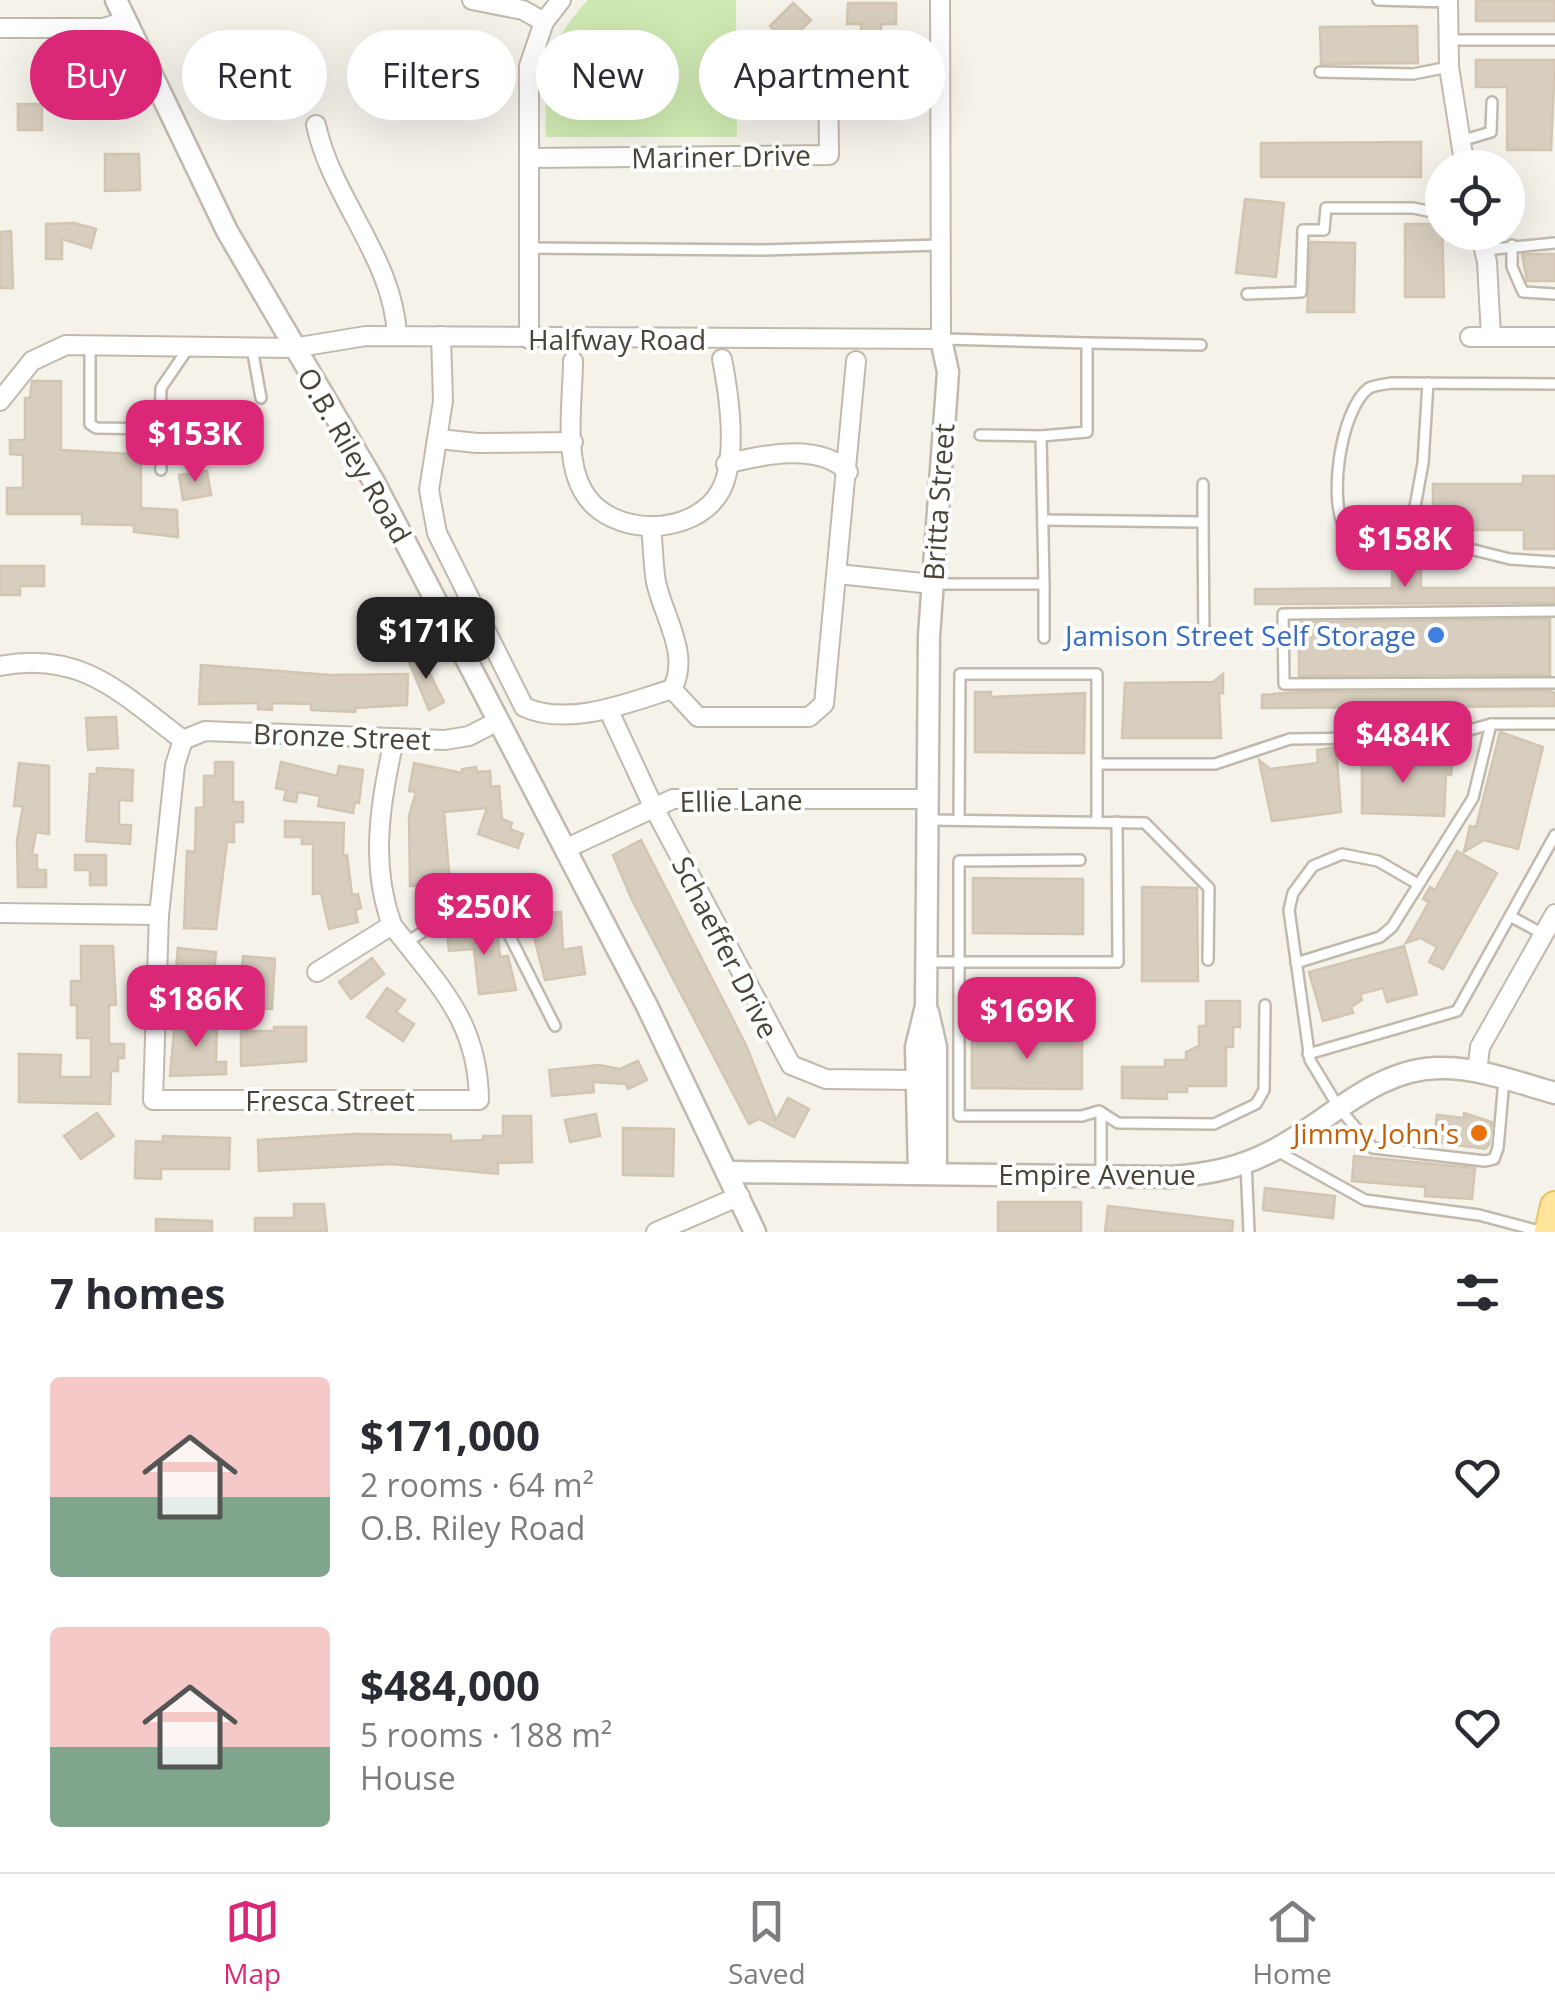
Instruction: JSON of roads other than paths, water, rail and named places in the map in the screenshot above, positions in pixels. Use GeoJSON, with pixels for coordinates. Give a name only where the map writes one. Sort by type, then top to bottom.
{"type":"FeatureCollection","features":[{"type":"Feature","properties":{"kind":"main road"},"geometry":{"type":"LineString","coordinates":[[1546,1232],[1555,1206]]}},
{"type":"Feature","properties":{"kind":"street","name":"O.B. Riley Road"},"geometry":{"type":"LineString","coordinates":[[116,0],[226,231],[374,482],[730,1172],[755,1232]]}},
{"type":"Feature","properties":{"kind":"street"},"geometry":{"type":"LineString","coordinates":[[472,0],[523,10],[544,22]]}},
{"type":"Feature","properties":{"kind":"street"},"geometry":{"type":"LineString","coordinates":[[529,339],[529,66],[544,22],[561,0]]}},
{"type":"Feature","properties":{"kind":"street","name":"Britta Street"},"geometry":{"type":"LineString","coordinates":[[940,0],[940,30]]}},
{"type":"Feature","properties":{"kind":"street"},"geometry":{"type":"LineString","coordinates":[[1448,1],[1449,67],[1461,150]]}},
{"type":"Feature","properties":{"kind":"street"},"geometry":{"type":"LineString","coordinates":[[0,28],[103,28],[124,22]]}},
{"type":"Feature","properties":{"kind":"street","name":"Mariner Drive"},"geometry":{"type":"LineString","coordinates":[[530,158],[829,155],[829,120]]}},
{"type":"Feature","properties":{"kind":"street","name":"Britta Street"},"geometry":{"type":"LineString","coordinates":[[928,1174],[936,1048],[926,1006],[932,584],[948,372],[941,339],[940,120]]}},
{"type":"Feature","properties":{"kind":"street"},"geometry":{"type":"LineString","coordinates":[[316,125],[323,158],[390,290],[397,336]]}},
{"type":"Feature","properties":{"kind":"street"},"geometry":{"type":"LineString","coordinates":[[1483,250],[1491,337]]}},
{"type":"Feature","properties":{"kind":"street","name":"Halfway Road"},"geometry":{"type":"LineString","coordinates":[[0,401],[32,361],[66,345],[293,348],[338,338],[397,336],[941,339]]}},
{"type":"Feature","properties":{"kind":"street"},"geometry":{"type":"LineString","coordinates":[[442,336],[439,438],[430,490],[437,533],[524,707],[539,714],[608,709],[672,689]]}},
{"type":"Feature","properties":{"kind":"street"},"geometry":{"type":"LineString","coordinates":[[1470,337],[1555,337]]}},
{"type":"Feature","properties":{"kind":"street"},"geometry":{"type":"LineString","coordinates":[[573,361],[575,471],[593,506],[631,525],[652,526],[682,520],[705,509],[723,485],[729,444],[722,359]]}},
{"type":"Feature","properties":{"kind":"street"},"geometry":{"type":"LineString","coordinates":[[672,689],[698,717],[817,713],[827,696],[856,362]]}},
{"type":"Feature","properties":{"kind":"street"},"geometry":{"type":"LineString","coordinates":[[439,438],[477,443],[573,442]]}},
{"type":"Feature","properties":{"kind":"street"},"geometry":{"type":"LineString","coordinates":[[726,464],[794,454],[840,463],[848,472]]}},
{"type":"Feature","properties":{"kind":"street"},"geometry":{"type":"LineString","coordinates":[[652,526],[656,584],[677,654],[679,671],[672,689]]}},
{"type":"Feature","properties":{"kind":"street"},"geometry":{"type":"LineString","coordinates":[[838,574],[932,584]]}},
{"type":"Feature","properties":{"kind":"street"},"geometry":{"type":"LineString","coordinates":[[0,666],[69,664],[116,688],[184,740]]}},
{"type":"Feature","properties":{"kind":"street","name":"Schaeffer Drive"},"geometry":{"type":"LineString","coordinates":[[608,709],[612,727],[773,1040],[790,1065],[826,1079],[918,1080]]}},
{"type":"Feature","properties":{"kind":"street","name":"Bronze Street"},"geometry":{"type":"LineString","coordinates":[[184,740],[205,730],[394,739],[469,736],[498,721]]}},
{"type":"Feature","properties":{"kind":"street","name":"Fresca Street"},"geometry":{"type":"LineString","coordinates":[[184,740],[175,765],[159,915],[153,1100],[480,1100],[479,1070],[470,1034],[392,924],[382,892],[378,839],[394,739]]}},
{"type":"Feature","properties":{"kind":"street","name":"Ellie Lane"},"geometry":{"type":"LineString","coordinates":[[565,849],[673,798],[927,809]]}},
{"type":"Feature","properties":{"kind":"street"},"geometry":{"type":"LineString","coordinates":[[0,913],[159,915]]}},
{"type":"Feature","properties":{"kind":"street"},"geometry":{"type":"LineString","coordinates":[[1477,1072],[1480,1047],[1555,914]]}},
{"type":"Feature","properties":{"kind":"street"},"geometry":{"type":"LineString","coordinates":[[317,972],[392,924]]}},
{"type":"Feature","properties":{"kind":"street","name":"Britta Street"},"geometry":{"type":"LineString","coordinates":[[926,1006],[916,1047],[928,1174]]}},
{"type":"Feature","properties":{"kind":"street","name":"Empire Avenue"},"geometry":{"type":"LineString","coordinates":[[730,1172],[1171,1178],[1224,1172],[1246,1163],[1275,1150],[1387,1079],[1413,1070],[1477,1072],[1555,1093]]}},
{"type":"Feature","properties":{"kind":"street"},"geometry":{"type":"LineString","coordinates":[[656,1232],[740,1196]]}},
{"type":"Feature","properties":{"kind":"lane"},"geometry":{"type":"LineString","coordinates":[[1378,0],[1448,1]]}},
{"type":"Feature","properties":{"kind":"lane"},"geometry":{"type":"LineString","coordinates":[[1448,40],[1555,40]]}},
{"type":"Feature","properties":{"kind":"lane"},"geometry":{"type":"LineString","coordinates":[[1320,72],[1412,74],[1449,67]]}},
{"type":"Feature","properties":{"kind":"lane"},"geometry":{"type":"LineString","coordinates":[[1459,141],[1491,132],[1492,102]]}},
{"type":"Feature","properties":{"kind":"lane"},"geometry":{"type":"LineString","coordinates":[[1247,294],[1301,292],[1303,230],[1324,230],[1326,208],[1425,211]]}},
{"type":"Feature","properties":{"kind":"lane"},"geometry":{"type":"LineString","coordinates":[[1525,244],[1555,242]]}},
{"type":"Feature","properties":{"kind":"lane"},"geometry":{"type":"LineString","coordinates":[[528,248],[882,250],[941,245]]}},
{"type":"Feature","properties":{"kind":"lane"},"geometry":{"type":"LineString","coordinates":[[1512,250],[1512,267],[1522,292],[1555,294]]}},
{"type":"Feature","properties":{"kind":"lane"},"geometry":{"type":"LineString","coordinates":[[941,339],[1201,345]]}},
{"type":"Feature","properties":{"kind":"lane"},"geometry":{"type":"LineString","coordinates":[[980,435],[1087,432],[1087,343]]}},
{"type":"Feature","properties":{"kind":"lane"},"geometry":{"type":"LineString","coordinates":[[90,346],[90,424],[96,428],[160,429]]}},
{"type":"Feature","properties":{"kind":"lane"},"geometry":{"type":"LineString","coordinates":[[161,470],[162,388],[189,346]]}},
{"type":"Feature","properties":{"kind":"lane"},"geometry":{"type":"LineString","coordinates":[[252,348],[260,398]]}},
{"type":"Feature","properties":{"kind":"lane"},"geometry":{"type":"LineString","coordinates":[[1410,534],[1423,463],[1428,383]]}},
{"type":"Feature","properties":{"kind":"lane"},"geometry":{"type":"LineString","coordinates":[[1555,384],[1428,383],[1370,387],[1355,405],[1335,480],[1340,524],[1348,534],[1410,534],[1510,559],[1555,562]]}},
{"type":"Feature","properties":{"kind":"lane"},"geometry":{"type":"LineString","coordinates":[[1041,436],[1044,638]]}},
{"type":"Feature","properties":{"kind":"lane"},"geometry":{"type":"LineString","coordinates":[[1204,484],[1204,642]]}},
{"type":"Feature","properties":{"kind":"lane"},"geometry":{"type":"LineString","coordinates":[[1043,520],[1204,522]]}},
{"type":"Feature","properties":{"kind":"lane"},"geometry":{"type":"LineString","coordinates":[[932,584],[1044,584]]}},
{"type":"Feature","properties":{"kind":"lane"},"geometry":{"type":"LineString","coordinates":[[1555,611],[1283,614],[1284,684],[1555,684]]}},
{"type":"Feature","properties":{"kind":"lane"},"geometry":{"type":"LineString","coordinates":[[959,820],[960,674],[1097,674],[1097,822]]}},
{"type":"Feature","properties":{"kind":"lane"},"geometry":{"type":"LineString","coordinates":[[1098,764],[1215,764],[1290,739],[1444,738],[1491,724],[1555,724]]}},
{"type":"Feature","properties":{"kind":"lane"},"geometry":{"type":"LineString","coordinates":[[1296,964],[1380,937],[1392,927],[1416,883],[1473,798],[1491,724]]}},
{"type":"Feature","properties":{"kind":"lane"},"geometry":{"type":"LineString","coordinates":[[927,809],[959,820],[1145,823],[1208,888],[1208,960]]}},
{"type":"Feature","properties":{"kind":"lane"},"geometry":{"type":"LineString","coordinates":[[926,962],[1118,962],[1117,822]]}},
{"type":"Feature","properties":{"kind":"lane"},"geometry":{"type":"LineString","coordinates":[[1308,1054],[1457,1011],[1555,834]]}},
{"type":"Feature","properties":{"kind":"lane"},"geometry":{"type":"LineString","coordinates":[[1416,883],[1356,854],[1327,858],[1312,866],[1293,893],[1289,910],[1308,1054],[1339,1108],[1374,1148],[1494,1159],[1504,1080]]}},
{"type":"Feature","properties":{"kind":"lane"},"geometry":{"type":"LineString","coordinates":[[1080,860],[959,861],[959,1116],[1082,1116],[1102,1112],[1118,1123],[1214,1124],[1256,1104],[1264,1090],[1265,1006]]}},
{"type":"Feature","properties":{"kind":"lane"},"geometry":{"type":"LineString","coordinates":[[1510,916],[1544,934]]}},
{"type":"Feature","properties":{"kind":"lane"},"geometry":{"type":"LineString","coordinates":[[406,943],[444,918],[500,917],[556,1026]]}},
{"type":"Feature","properties":{"kind":"lane"},"geometry":{"type":"LineString","coordinates":[[1102,1112],[1102,1175]]}},
{"type":"Feature","properties":{"kind":"lane"},"geometry":{"type":"LineString","coordinates":[[1275,1150],[1365,1200],[1478,1215],[1546,1232]]}},
{"type":"Feature","properties":{"kind":"lane"},"geometry":{"type":"LineString","coordinates":[[1246,1163],[1248,1232]]}},
{"type":"Feature","properties":{"kind":"place","name":"Jamison Street Self Storage"},"geometry":{"type":"Point","coordinates":[1436,635]}},
{"type":"Feature","properties":{"kind":"place","name":"Jimmy John's"},"geometry":{"type":"Point","coordinates":[1479,1133]}}]}
